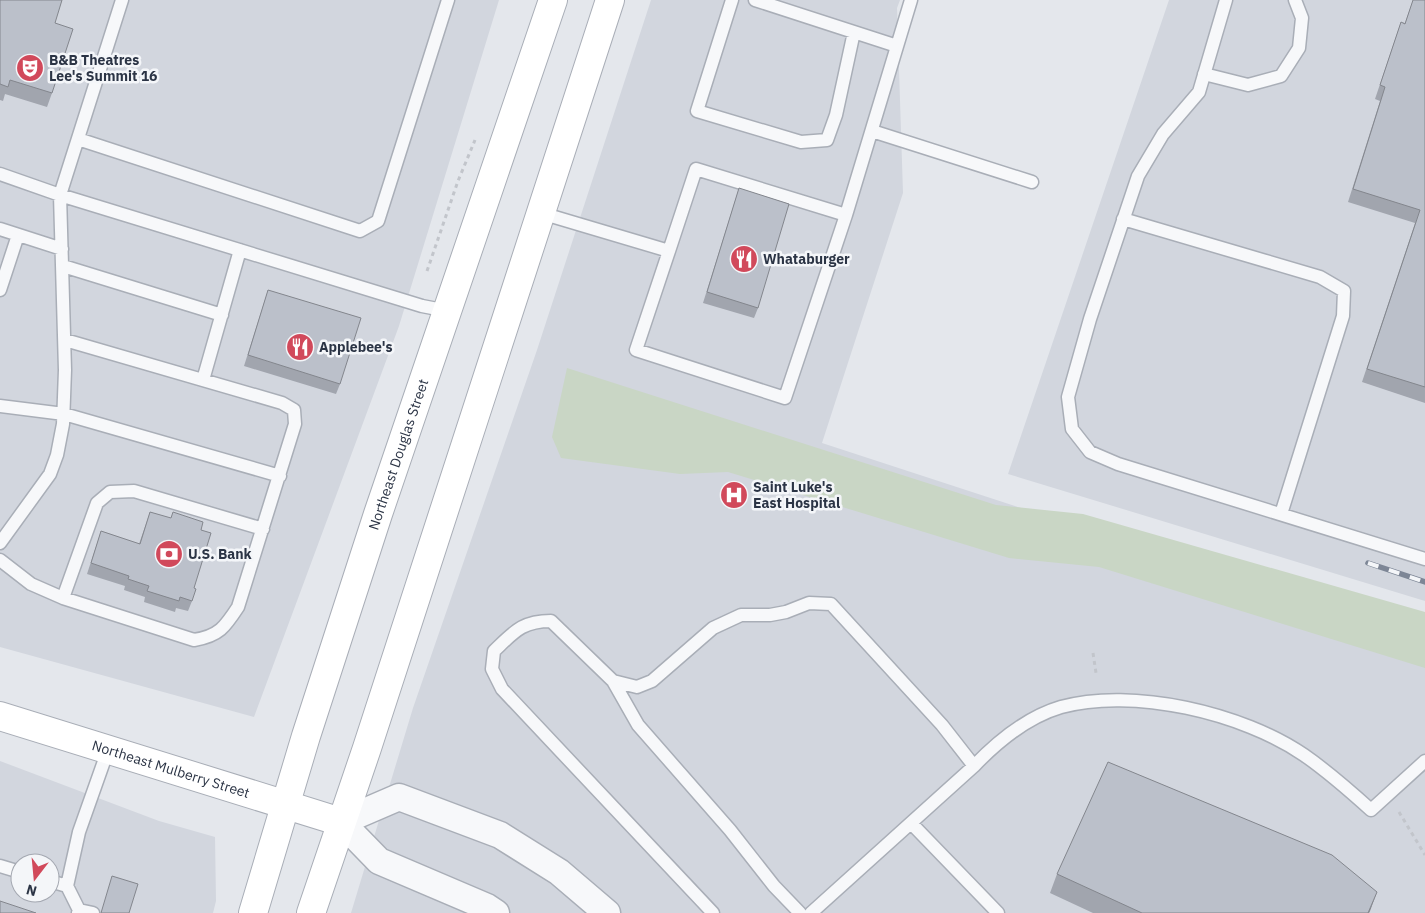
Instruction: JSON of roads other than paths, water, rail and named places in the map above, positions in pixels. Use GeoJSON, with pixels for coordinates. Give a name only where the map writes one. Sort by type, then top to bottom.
{"type":"FeatureCollection","features":[{"type":"Feature","properties":{"kind":"main road","name":"Northeast Douglas Street"},"geometry":{"type":"LineString","coordinates":[[253,913],[306,736],[366,551],[553,0]]}},
{"type":"Feature","properties":{"kind":"main road"},"geometry":{"type":"LineString","coordinates":[[311,913],[610,0]]}},
{"type":"Feature","properties":{"kind":"main road","name":"Northeast Mulberry Street"},"geometry":{"type":"LineString","coordinates":[[0,716],[341,822]]}},
{"type":"Feature","properties":{"kind":"street"},"geometry":{"type":"LineString","coordinates":[[496,913],[487,907],[379,861],[341,822],[399,797],[500,835],[559,872],[607,913]]}},
{"type":"Feature","properties":{"kind":"lane"},"geometry":{"type":"LineString","coordinates":[[0,544],[50,474],[57,455],[64,414],[65,340],[60,195],[122,0]]}},
{"type":"Feature","properties":{"kind":"lane"},"geometry":{"type":"LineString","coordinates":[[78,139],[360,231],[378,222],[448,0]]}},
{"type":"Feature","properties":{"kind":"lane"},"geometry":{"type":"LineString","coordinates":[[732,0],[697,111],[801,142],[827,140],[836,115],[854,32]]}},
{"type":"Feature","properties":{"kind":"lane"},"geometry":{"type":"LineString","coordinates":[[755,0],[897,46]]}},
{"type":"Feature","properties":{"kind":"lane"},"geometry":{"type":"LineString","coordinates":[[846,215],[696,169],[636,350],[785,398],[846,215],[911,0]]}},
{"type":"Feature","properties":{"kind":"lane"},"geometry":{"type":"LineString","coordinates":[[1226,0],[1199,92],[1163,134],[1138,176],[1090,319],[1068,398],[1072,429],[1090,452],[1118,464],[1425,559]]}},
{"type":"Feature","properties":{"kind":"lane"},"geometry":{"type":"LineString","coordinates":[[1204,74],[1248,85],[1281,76],[1299,48],[1302,18],[1295,0]]}},
{"type":"Feature","properties":{"kind":"lane"},"geometry":{"type":"LineString","coordinates":[[872,131],[1032,182]]}},
{"type":"Feature","properties":{"kind":"lane"},"geometry":{"type":"LineString","coordinates":[[0,174],[60,195],[422,306],[448,310]]}},
{"type":"Feature","properties":{"kind":"lane"},"geometry":{"type":"LineString","coordinates":[[541,213],[669,251]]}},
{"type":"Feature","properties":{"kind":"lane"},"geometry":{"type":"LineString","coordinates":[[1123,219],[1320,277],[1344,292],[1343,316],[1281,514]]}},
{"type":"Feature","properties":{"kind":"lane"},"geometry":{"type":"LineString","coordinates":[[0,229],[62,249]]}},
{"type":"Feature","properties":{"kind":"lane"},"geometry":{"type":"LineString","coordinates":[[0,290],[18,235]]}},
{"type":"Feature","properties":{"kind":"lane"},"geometry":{"type":"LineString","coordinates":[[203,380],[240,250]]}},
{"type":"Feature","properties":{"kind":"lane"},"geometry":{"type":"LineString","coordinates":[[63,266],[222,315]]}},
{"type":"Feature","properties":{"kind":"lane"},"geometry":{"type":"LineString","coordinates":[[0,560],[31,584],[63,598],[194,640],[210,637],[225,627],[238,607],[280,476],[295,424],[294,410],[282,403],[65,340]]}},
{"type":"Feature","properties":{"kind":"lane"},"geometry":{"type":"LineString","coordinates":[[0,406],[64,414],[280,476]]}},
{"type":"Feature","properties":{"kind":"lane"},"geometry":{"type":"LineString","coordinates":[[63,598],[97,503],[110,492],[134,491],[263,529]]}},
{"type":"Feature","properties":{"kind":"lane"},"geometry":{"type":"LineString","coordinates":[[614,681],[637,688],[652,682],[713,628],[741,615],[770,615],[786,612],[809,603],[831,604],[942,726],[974,766]]}},
{"type":"Feature","properties":{"kind":"lane"},"geometry":{"type":"LineString","coordinates":[[713,913],[502,689],[492,669],[494,651],[513,632],[532,621],[551,621],[614,681],[638,725],[730,830],[774,886],[800,913]]}},
{"type":"Feature","properties":{"kind":"lane"},"geometry":{"type":"LineString","coordinates":[[811,913],[974,766],[995,743],[1021,726],[1058,708],[1078,703],[1134,701],[1179,706],[1223,717],[1277,740],[1303,755],[1371,810],[1425,761]]}},
{"type":"Feature","properties":{"kind":"lane"},"geometry":{"type":"LineString","coordinates":[[93,913],[78,911],[67,886],[79,832],[108,750]]}},
{"type":"Feature","properties":{"kind":"lane"},"geometry":{"type":"LineString","coordinates":[[911,823],[998,913]]}},
{"type":"Feature","properties":{"kind":"lane"},"geometry":{"type":"LineString","coordinates":[[60,884],[67,886]]}},
{"type":"Feature","properties":{"kind":"railway"},"geometry":{"type":"LineString","coordinates":[[1368,563],[1425,582]]}},
{"type":"Feature","properties":{"kind":"place","name":"B&B Theatres Lee's Summit 16"},"geometry":{"type":"Point","coordinates":[30,68]}},
{"type":"Feature","properties":{"kind":"place","name":"Whataburger"},"geometry":{"type":"Point","coordinates":[744,259]}},
{"type":"Feature","properties":{"kind":"place","name":"Applebee's"},"geometry":{"type":"Point","coordinates":[300,347]}},
{"type":"Feature","properties":{"kind":"place","name":"Saint Luke's East Hospital"},"geometry":{"type":"Point","coordinates":[734,495]}},
{"type":"Feature","properties":{"kind":"place","name":"U.S. Bank"},"geometry":{"type":"Point","coordinates":[169,554]}}]}
